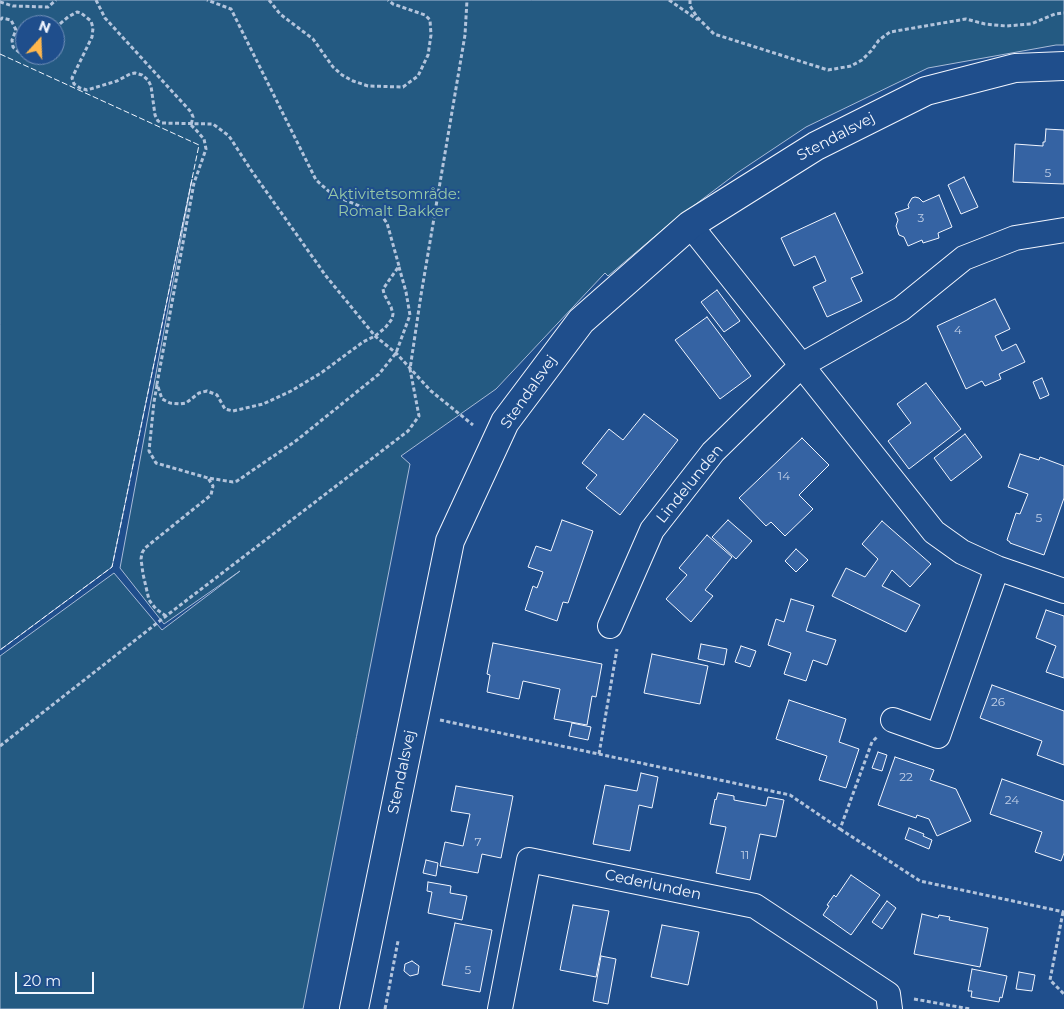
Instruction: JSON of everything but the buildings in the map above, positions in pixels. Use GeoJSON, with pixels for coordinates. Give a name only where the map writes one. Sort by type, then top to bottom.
{"type":"FeatureCollection","features":[{"type":"Feature","properties":{"kind":"street","name":"Stendalsvej"},"geometry":{"type":"LineString","coordinates":[[354,1009],[450,541],[505,422],[580,321],[690,225],[816,146],[926,91],[1015,68],[1064,66]]}},
{"type":"Feature","properties":{"kind":"street"},"geometry":{"type":"LineString","coordinates":[[690,225],[934,532],[962,552],[997,568],[1064,591]]}},
{"type":"Feature","properties":{"kind":"street","name":"Lindelunden"},"geometry":{"type":"LineString","coordinates":[[610,626],[652,530],[713,452],[802,365],[901,309],[964,258],[1014,238],[1064,230]]}},
{"type":"Feature","properties":{"kind":"street"},"geometry":{"type":"LineString","coordinates":[[893,720],[938,736],[997,568]]}},
{"type":"Feature","properties":{"kind":"street","name":"Cederlunden"},"geometry":{"type":"LineString","coordinates":[[500,1009],[530,860],[756,906],[889,1002]]}},
{"type":"Feature","properties":{"kind":"path"},"geometry":{"type":"LineString","coordinates":[[0,2],[13,6],[48,7],[56,0]]}},
{"type":"Feature","properties":{"kind":"path"},"geometry":{"type":"LineString","coordinates":[[96,0],[106,18],[191,112],[191,125]]}},
{"type":"Feature","properties":{"kind":"path"},"geometry":{"type":"LineString","coordinates":[[191,125],[204,139],[206,149],[194,183],[157,384],[149,451],[156,463],[208,478],[233,482],[298,440],[379,374],[396,353],[410,315],[406,292],[387,223],[381,215],[333,195],[316,180],[231,9],[207,0]]}},
{"type":"Feature","properties":{"kind":"path"},"geometry":{"type":"LineString","coordinates":[[269,0],[280,14],[313,40],[333,68],[342,75],[352,81],[368,86],[403,87],[418,76],[428,55],[432,35],[430,20],[425,15],[392,4],[388,0]]}},
{"type":"Feature","properties":{"kind":"path"},"geometry":{"type":"LineString","coordinates":[[0,746],[408,431],[419,416],[410,369],[465,35],[467,0]]}},
{"type":"Feature","properties":{"kind":"path"},"geometry":{"type":"LineString","coordinates":[[669,0],[703,23]]}},
{"type":"Feature","properties":{"kind":"path"},"geometry":{"type":"LineString","coordinates":[[690,0],[690,6],[697,18],[714,34],[828,70],[851,66],[862,60],[879,40],[890,32],[966,19],[985,24],[1006,26],[1031,24],[1055,14],[1064,13]]}},
{"type":"Feature","properties":{"kind":"path"},"geometry":{"type":"LineString","coordinates":[[65,19],[77,12],[81,13],[91,21],[93,28],[92,37],[72,78],[72,81],[77,86],[86,90],[117,81],[130,74],[142,75],[151,86],[155,116],[162,124],[213,124],[229,136],[326,276],[376,336],[396,353],[431,391],[495,442]]}},
{"type":"Feature","properties":{"kind":"path"},"geometry":{"type":"LineString","coordinates":[[0,20],[2,18],[11,20],[15,28]]}},
{"type":"Feature","properties":{"kind":"path"},"geometry":{"type":"LineString","coordinates":[[15,32],[12,40],[15,49]]}},
{"type":"Feature","properties":{"kind":"path"},"geometry":{"type":"LineString","coordinates":[[157,384],[162,399],[170,404],[186,403],[199,393],[207,391],[217,395],[225,409],[233,411],[263,404],[291,392],[321,373],[363,342],[376,336],[385,328],[392,319],[393,314],[383,289],[399,266]]}},
{"type":"Feature","properties":{"kind":"path"},"geometry":{"type":"LineString","coordinates":[[166,616],[156,610],[149,600],[142,574],[142,553],[145,548],[211,494],[213,486],[208,478]]}},
{"type":"Feature","properties":{"kind":"path"},"geometry":{"type":"LineString","coordinates":[[599,754],[618,644],[610,626]]}},
{"type":"Feature","properties":{"kind":"path"},"geometry":{"type":"LineString","coordinates":[[439,720],[790,795],[920,882],[1064,912],[1050,980],[1064,994]]}},
{"type":"Feature","properties":{"kind":"path"},"geometry":{"type":"LineString","coordinates":[[840,829],[872,742],[893,720]]}},
{"type":"Feature","properties":{"kind":"path"},"geometry":{"type":"LineString","coordinates":[[385,1009],[399,934]]}},
{"type":"Feature","properties":{"kind":"path"},"geometry":{"type":"LineString","coordinates":[[889,1002],[970,1009]]}},
{"type":"Feature","properties":{"kind":"green space","name":"Aktivitetsområde: Romalt Bakker"},"geometry":{"type":"Polygon","coordinates":[[[0,0],[1064,0],[1064,45],[928,68],[806,127],[737,173],[667,226],[608,276],[605,273],[496,389],[401,456],[410,464],[303,1009],[0,1009],[0,656],[114,573],[162,630],[240,571],[164,624],[120,568],[192,179],[112,567],[0,650],[0,0]]]}},
{"type":"Feature","properties":{"kind":"fence"},"geometry":{"type":"LineString","coordinates":[[0,54],[199,145],[112,567],[0,650]]}}]}
